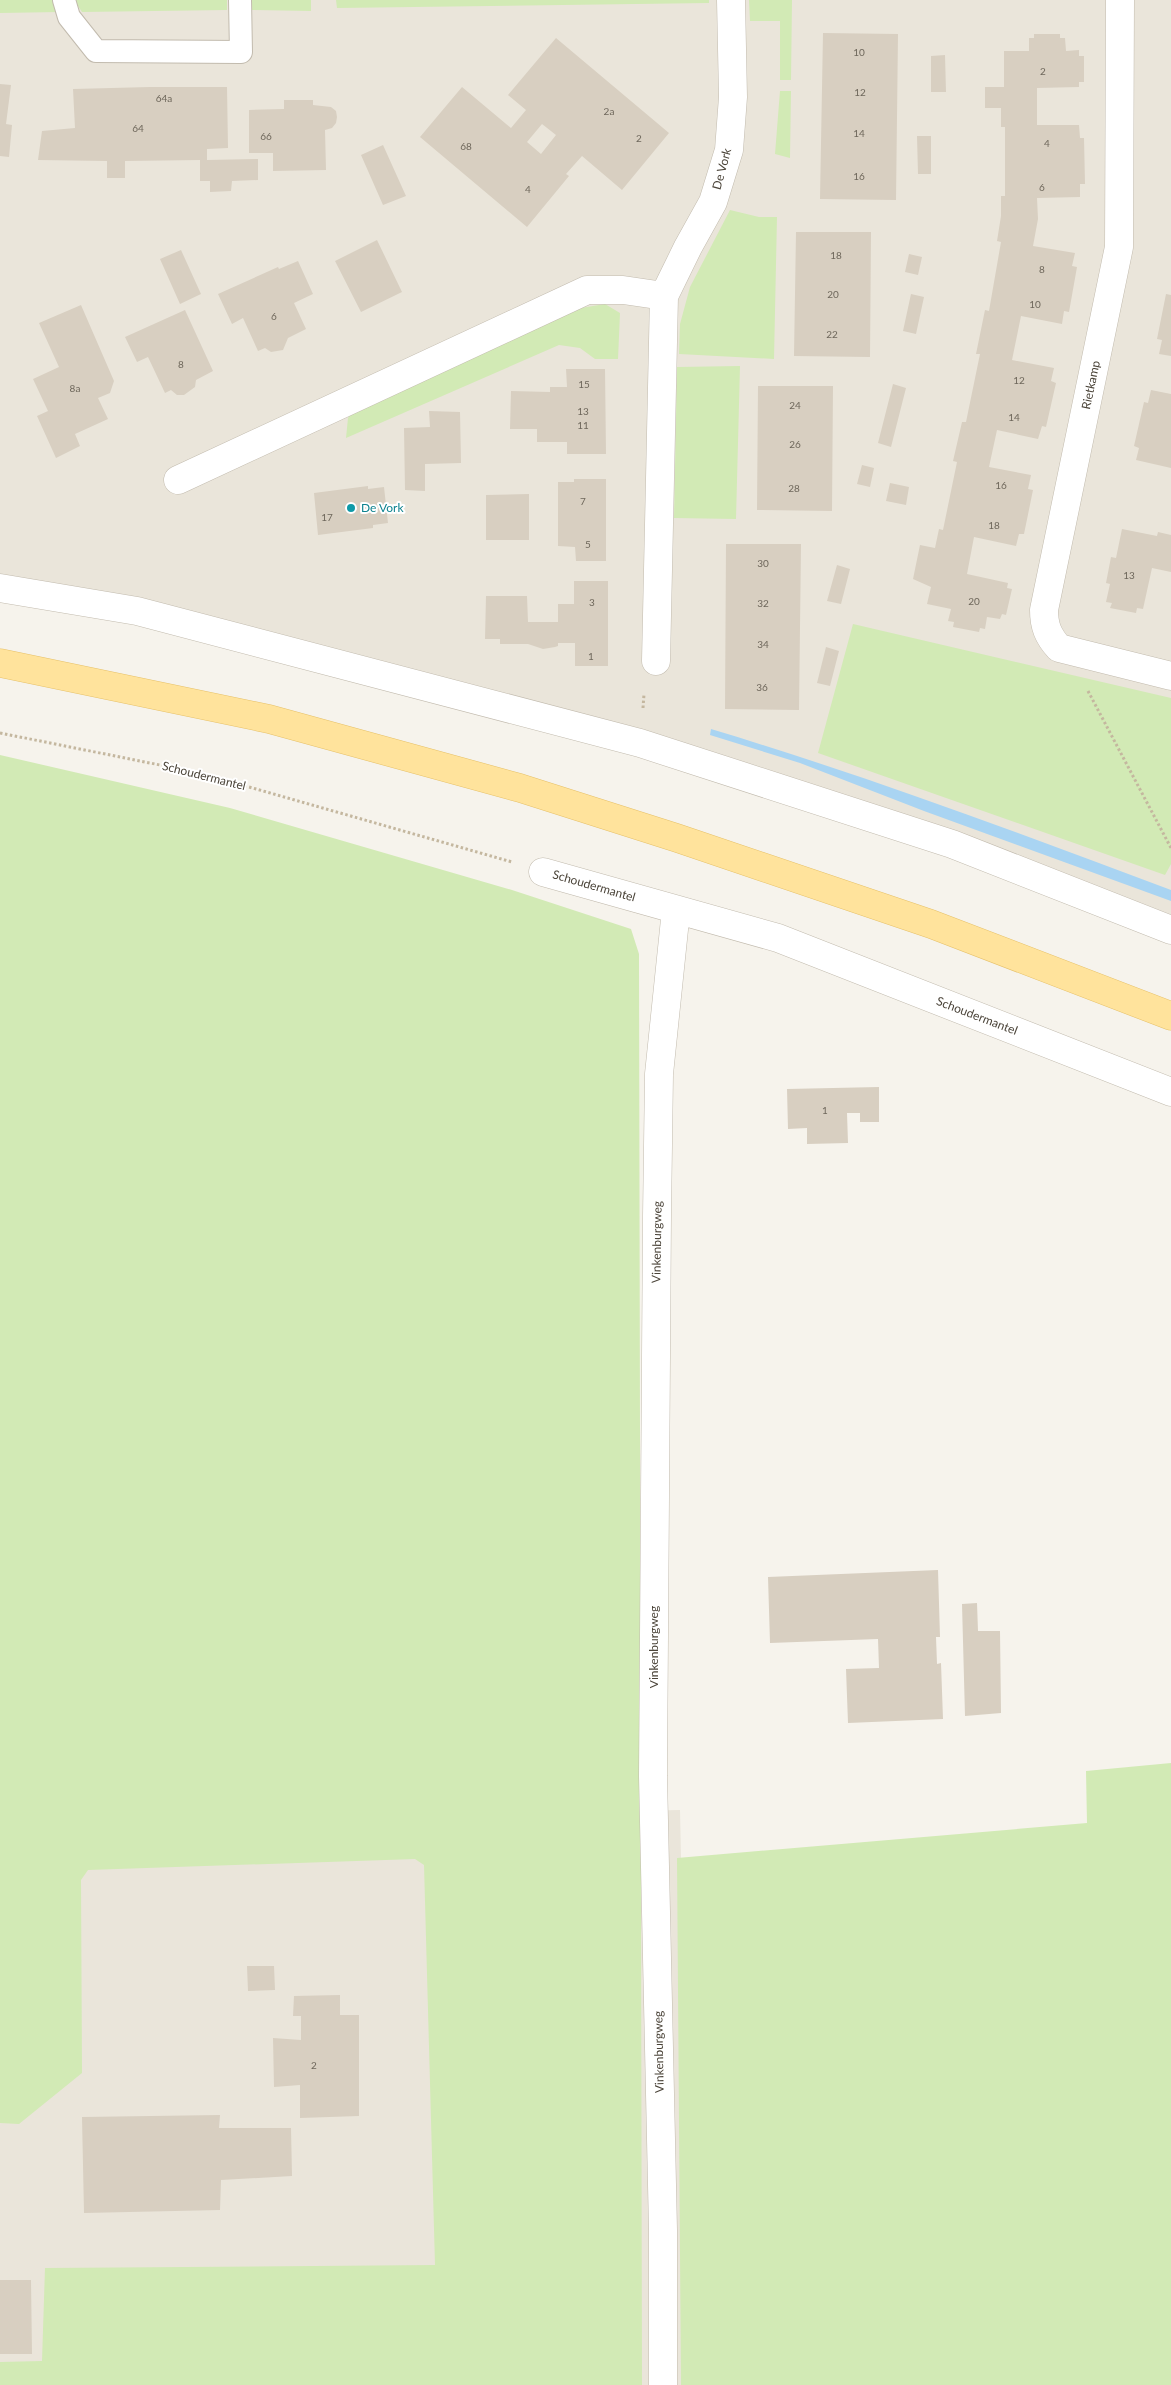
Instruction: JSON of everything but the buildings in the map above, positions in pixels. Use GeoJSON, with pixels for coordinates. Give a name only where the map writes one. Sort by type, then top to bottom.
{"type":"FeatureCollection","features":[{"type":"Feature","properties":{"kind":"main road"},"geometry":{"type":"LineString","coordinates":[[0,663],[269,719],[520,788],[677,838],[931,924],[1171,1016]]}},
{"type":"Feature","properties":{"kind":"street","name":"De Vork"},"geometry":{"type":"LineString","coordinates":[[656,661],[664,296],[713,202],[729,150],[733,97],[731,0]]}},
{"type":"Feature","properties":{"kind":"street","name":"Rietkamp"},"geometry":{"type":"LineString","coordinates":[[1066,651],[1059,648],[1047,631],[1044,622],[1044,610],[1119,247],[1120,0]]}},
{"type":"Feature","properties":{"kind":"street"},"geometry":{"type":"LineString","coordinates":[[178,480],[587,290],[623,290],[664,296]]}},
{"type":"Feature","properties":{"kind":"street"},"geometry":{"type":"LineString","coordinates":[[0,588],[137,612],[640,743],[952,844],[1171,930]]}},
{"type":"Feature","properties":{"kind":"street"},"geometry":{"type":"LineString","coordinates":[[1066,651],[1171,676]]}},
{"type":"Feature","properties":{"kind":"street","name":"Schoudermantel"},"geometry":{"type":"LineString","coordinates":[[543,872],[778,938],[1171,1092]]}},
{"type":"Feature","properties":{"kind":"street","name":"Vinkenburgweg"},"geometry":{"type":"LineString","coordinates":[[663,2385],[663,2230],[653,1776],[657,1216],[660,1074],[676,910]]}},
{"type":"Feature","properties":{"kind":"lane"},"geometry":{"type":"LineString","coordinates":[[64,0],[69,17],[96,51],[241,52],[240,0]]}},
{"type":"Feature","properties":{"kind":"path"},"geometry":{"type":"LineString","coordinates":[[1066,651],[1171,848]]}},
{"type":"Feature","properties":{"kind":"path"},"geometry":{"type":"LineString","coordinates":[[640,743],[645,682],[656,661]]}},
{"type":"Feature","properties":{"kind":"path","name":"Schoudermantel"},"geometry":{"type":"LineString","coordinates":[[0,733],[200,772],[543,872]]}},
{"type":"Feature","properties":{"kind":"shaded area"},"geometry":{"type":"Polygon","coordinates":[[[0,0],[1171,0],[1171,926],[675,747],[0,591],[0,0]]]}},
{"type":"Feature","properties":{"kind":"shaded area"},"geometry":{"type":"Polygon","coordinates":[[[680,1810],[692,2385],[0,2385],[0,1824],[680,1810]]]}},
{"type":"Feature","properties":{"kind":"green space"},"geometry":{"type":"Polygon","coordinates":[[[0,0],[56,0],[60,12],[0,13],[0,0]]]}},
{"type":"Feature","properties":{"kind":"green space"},"geometry":{"type":"Polygon","coordinates":[[[74,0],[227,0],[227,10],[82,12],[74,0]]]}},
{"type":"Feature","properties":{"kind":"green space"},"geometry":{"type":"Polygon","coordinates":[[[251,0],[311,0],[311,11],[251,10],[251,0]]]}},
{"type":"Feature","properties":{"kind":"green space"},"geometry":{"type":"Polygon","coordinates":[[[336,0],[709,0],[709,3],[337,8],[336,0]]]}},
{"type":"Feature","properties":{"kind":"green space"},"geometry":{"type":"Polygon","coordinates":[[[749,0],[792,0],[791,80],[780,80],[780,21],[750,21],[749,0]]]}},
{"type":"Feature","properties":{"kind":"green space"},"geometry":{"type":"Polygon","coordinates":[[[780,91],[791,91],[790,158],[775,154],[780,91]]]}},
{"type":"Feature","properties":{"kind":"green space"},"geometry":{"type":"Polygon","coordinates":[[[730,210],[759,217],[777,217],[774,359],[679,354],[680,324],[690,287],[730,210]]]}},
{"type":"Feature","properties":{"kind":"green space"},"geometry":{"type":"Polygon","coordinates":[[[605,304],[620,313],[618,359],[595,359],[580,348],[559,345],[346,438],[348,418],[354,408],[563,311],[605,304]]]}},
{"type":"Feature","properties":{"kind":"green space"},"geometry":{"type":"Polygon","coordinates":[[[740,366],[736,519],[674,518],[677,367],[740,366]]]}},
{"type":"Feature","properties":{"kind":"green space"},"geometry":{"type":"Polygon","coordinates":[[[853,624],[1171,698],[1171,864],[1165,875],[818,753],[853,624]]]}},
{"type":"Feature","properties":{"kind":"green space"},"geometry":{"type":"Polygon","coordinates":[[[0,755],[230,808],[512,890],[631,929],[639,954],[642,2385],[0,2385],[0,2362],[42,2361],[45,2268],[435,2265],[424,1865],[415,1859],[88,1870],[81,1880],[82,2073],[19,2124],[0,2123],[0,755]]]}},
{"type":"Feature","properties":{"kind":"green space"},"geometry":{"type":"Polygon","coordinates":[[[1171,1763],[1171,2385],[681,2385],[677,1858],[1087,1823],[1086,1771],[1171,1763]]]}},
{"type":"Feature","properties":{"kind":"water"},"geometry":{"type":"Polygon","coordinates":[[[711,729],[827,766],[1000,826],[1171,890],[1171,901],[924,811],[800,763],[710,735],[711,729]]]}},
{"type":"Feature","properties":{"kind":"place","name":"De Vork"},"geometry":{"type":"Point","coordinates":[351,508]}}]}
